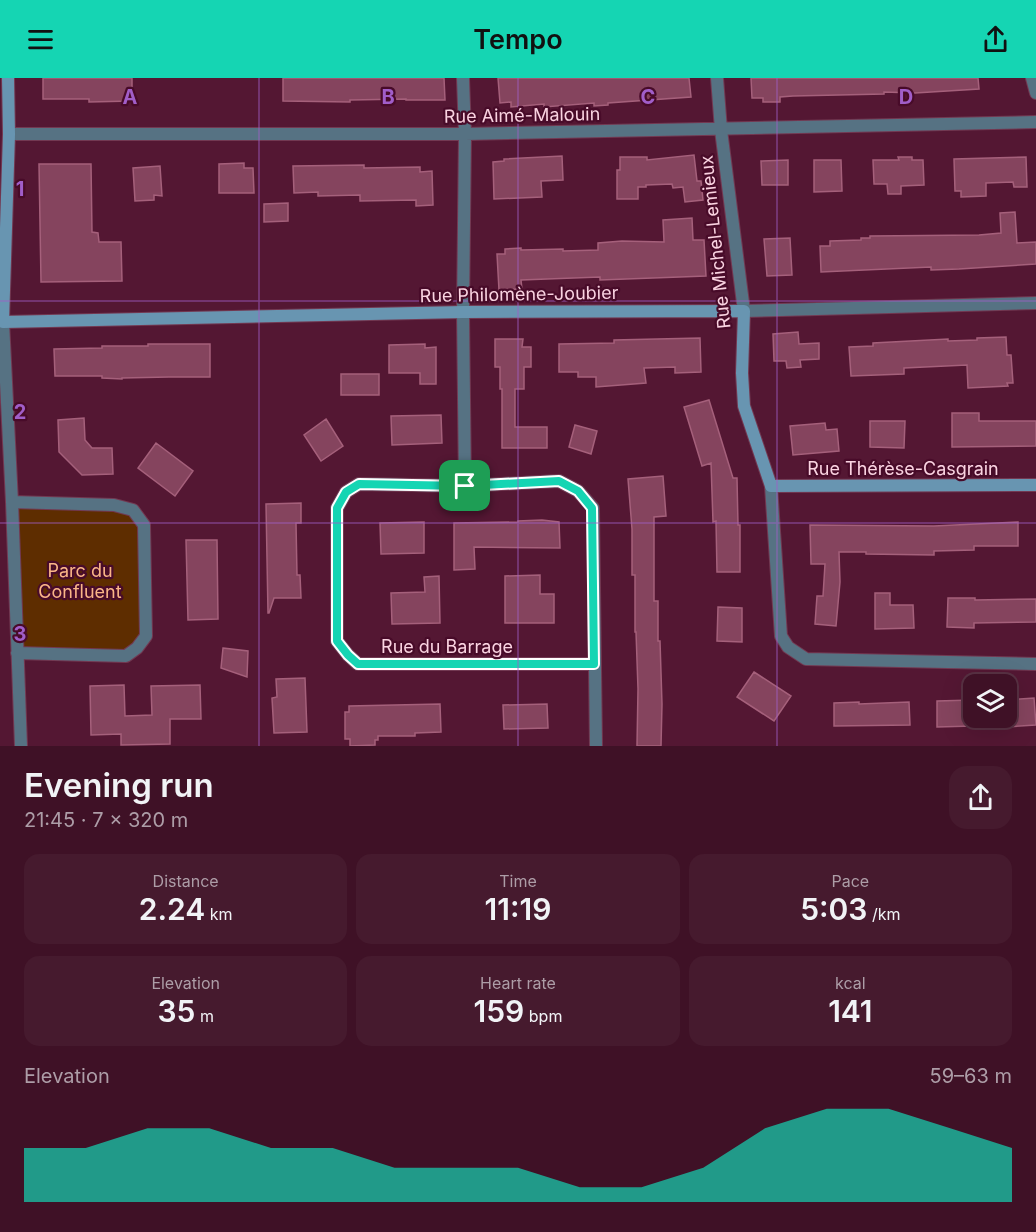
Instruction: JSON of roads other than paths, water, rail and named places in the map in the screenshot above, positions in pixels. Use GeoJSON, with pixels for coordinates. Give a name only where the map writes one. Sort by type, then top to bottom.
{"type":"FeatureCollection","features":[{"type":"Feature","properties":{"kind":"street"},"geometry":{"type":"LineString","coordinates":[[8,78],[9,134],[3,322],[21,746]]}},
{"type":"Feature","properties":{"kind":"street"},"geometry":{"type":"LineString","coordinates":[[463,78],[465,486]]}},
{"type":"Feature","properties":{"kind":"street","name":"Rue Michel-Lemieux"},"geometry":{"type":"LineString","coordinates":[[717,78],[721,130],[744,311],[742,373],[744,406],[771,486],[781,636],[788,647],[806,659],[1036,664]]}},
{"type":"Feature","properties":{"kind":"street"},"geometry":{"type":"LineString","coordinates":[[1032,78],[1036,93]]}},
{"type":"Feature","properties":{"kind":"street","name":"Rue Aimé-Malouin"},"geometry":{"type":"LineString","coordinates":[[9,134],[465,134],[1036,122]]}},
{"type":"Feature","properties":{"kind":"street","name":"Rue Philomène-Joubier"},"geometry":{"type":"LineString","coordinates":[[3,322],[463,312],[744,311],[1036,303]]}},
{"type":"Feature","properties":{"kind":"street","name":"Rue du Barrage"},"geometry":{"type":"LineString","coordinates":[[594,664],[358,664],[337,641],[337,508],[346,492],[359,484],[465,486],[559,481],[578,491],[592,508],[596,746]]}},
{"type":"Feature","properties":{"kind":"street","name":"Rue Thérèse-Casgrain"},"geometry":{"type":"LineString","coordinates":[[771,486],[1036,485]]}},
{"type":"Feature","properties":{"kind":"street"},"geometry":{"type":"LineString","coordinates":[[12,502],[114,505],[133,510],[144,525],[146,636],[137,648],[126,656],[17,653]]}},
{"type":"Feature","properties":{"kind":"park label","name":"Parc du Confluent"},"geometry":{"type":"Point","coordinates":[80,580]}}]}
